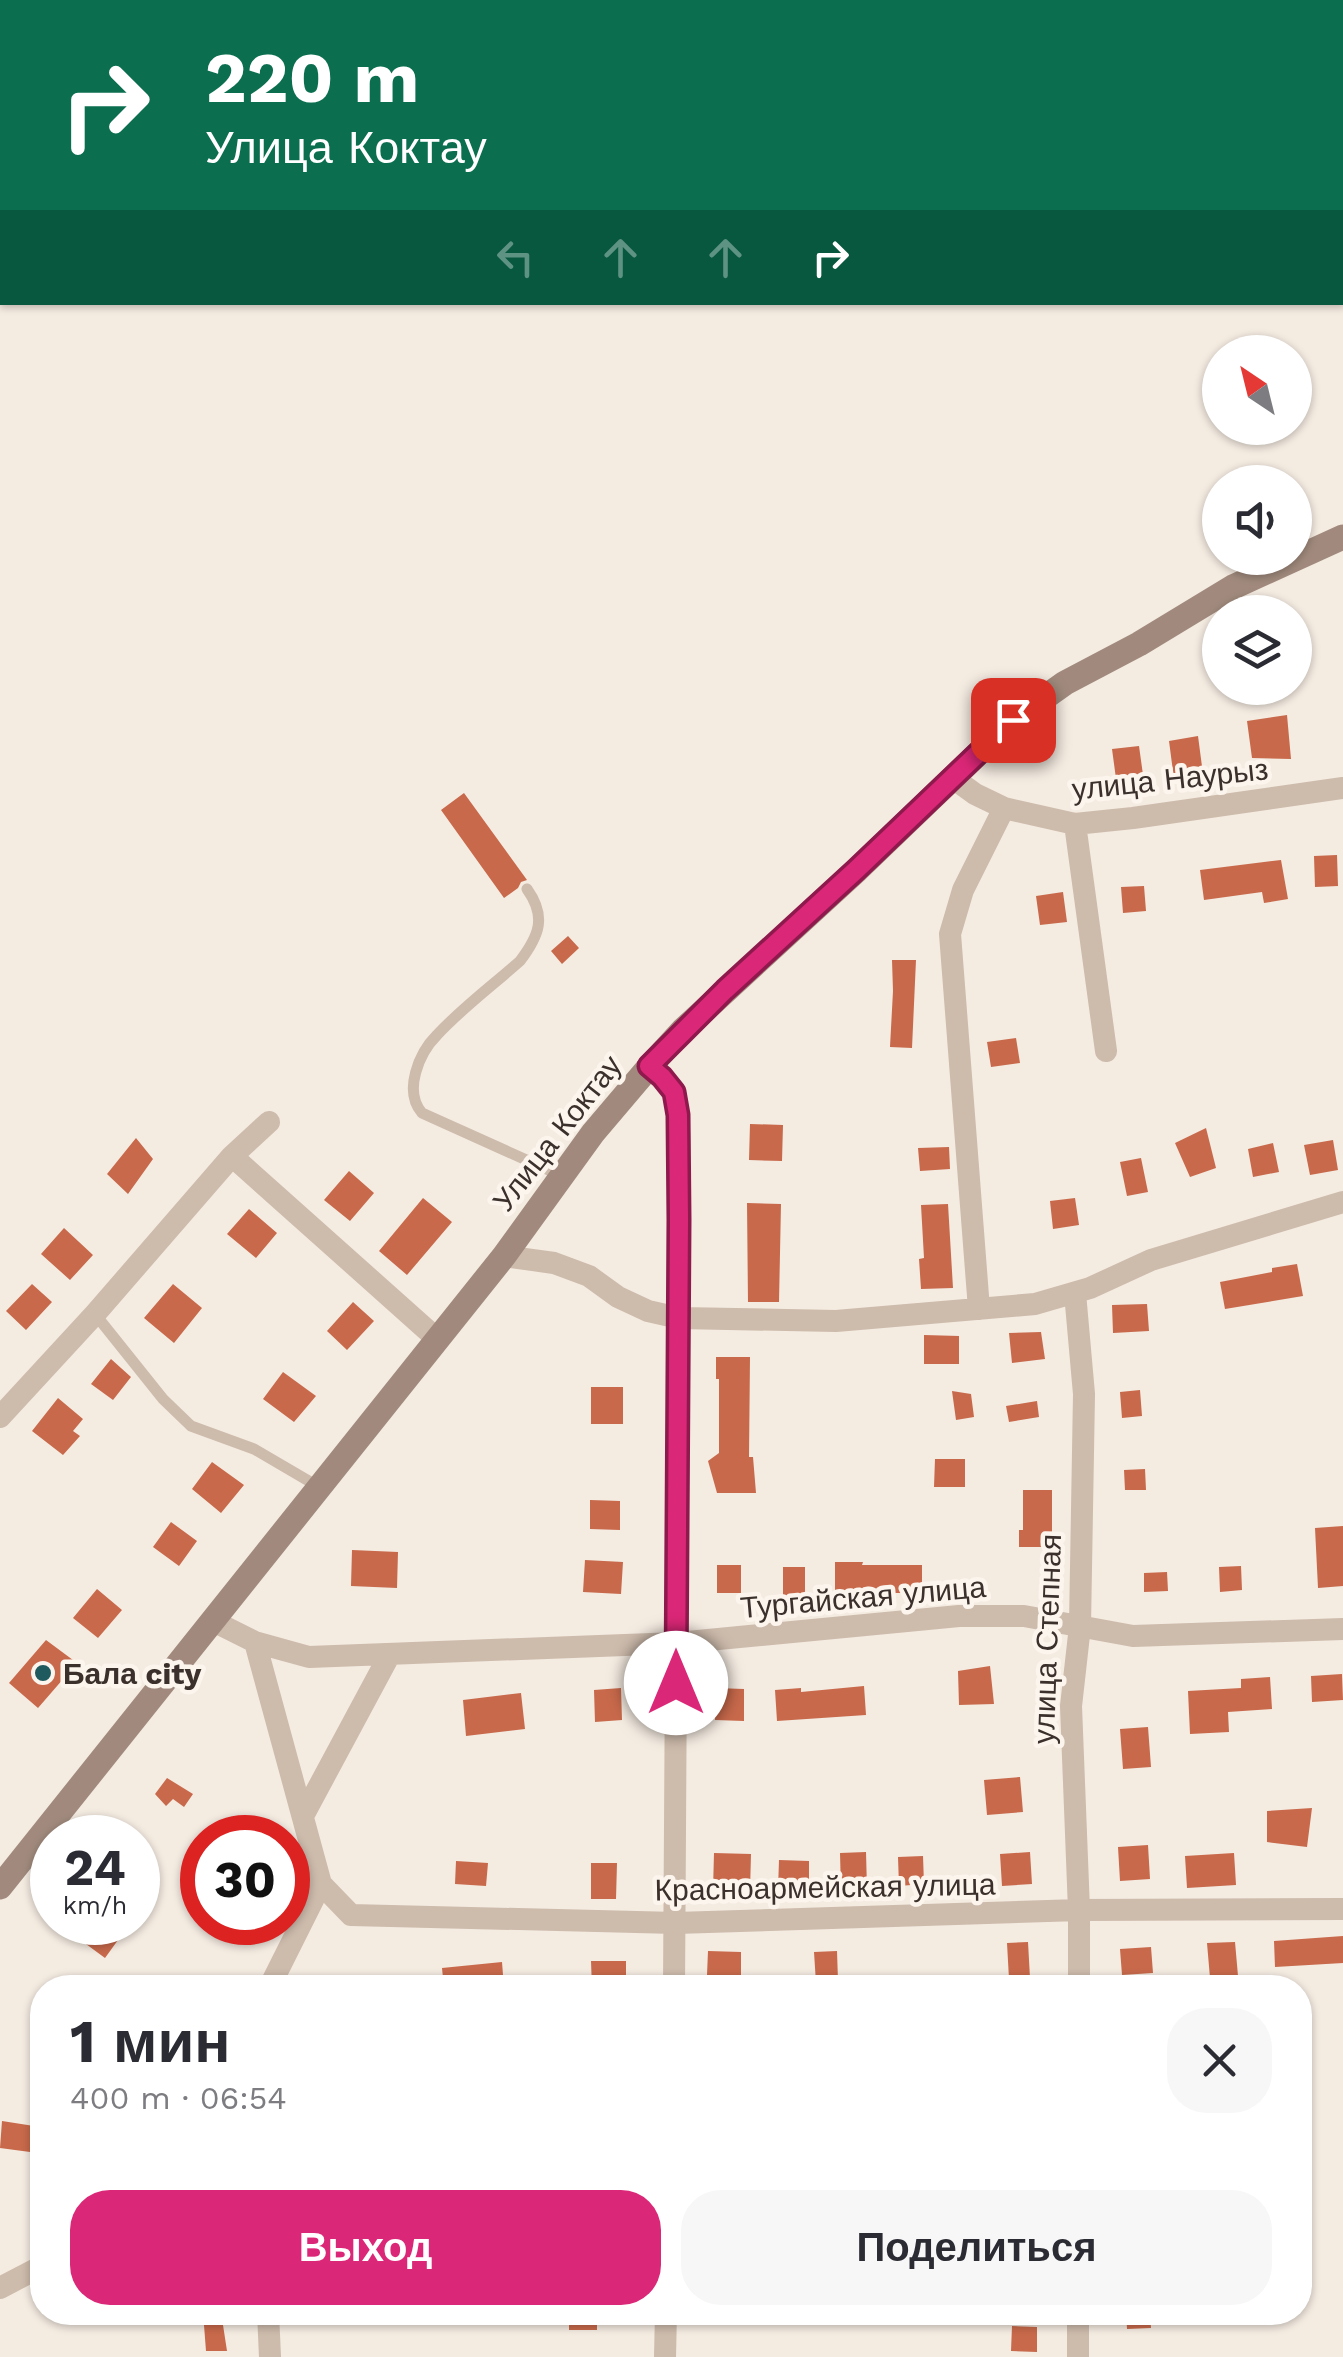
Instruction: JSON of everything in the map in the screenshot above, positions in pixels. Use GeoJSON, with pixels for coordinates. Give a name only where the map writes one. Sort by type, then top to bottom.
{"type":"FeatureCollection","features":[{"type":"Feature","properties":{"kind":"street","name":"Улица Коктау"},"geometry":{"type":"LineString","coordinates":[[0,1887],[504,1256],[594,1133],[649,1066],[711,1003],[1013,720],[1065,683],[1140,644],[1233,587],[1343,537]]}},
{"type":"Feature","properties":{"kind":"street","name":"улица Наурыз"},"geometry":{"type":"LineString","coordinates":[[953,778],[1004,808],[1076,824],[1343,788]]}},
{"type":"Feature","properties":{"kind":"street"},"geometry":{"type":"LineString","coordinates":[[978,1310],[950,934],[963,890],[1004,808]]}},
{"type":"Feature","properties":{"kind":"street"},"geometry":{"type":"LineString","coordinates":[[1076,824],[1106,1051]]}},
{"type":"Feature","properties":{"kind":"street"},"geometry":{"type":"LineString","coordinates":[[649,1066],[674,1092],[678,1115],[674,1975]]}},
{"type":"Feature","properties":{"kind":"street"},"geometry":{"type":"LineString","coordinates":[[0,1417],[232,1156],[268,1122]]}},
{"type":"Feature","properties":{"kind":"street"},"geometry":{"type":"LineString","coordinates":[[232,1156],[437,1339]]}},
{"type":"Feature","properties":{"kind":"street"},"geometry":{"type":"LineString","coordinates":[[504,1256],[554,1263],[589,1276],[618,1297],[648,1311],[679,1318],[836,1321],[1035,1304],[1075,1293],[1151,1260],[1343,1202]]}},
{"type":"Feature","properties":{"kind":"street","name":"улица Степная"},"geometry":{"type":"LineString","coordinates":[[1075,1293],[1084,1394],[1080,1626],[1071,1706],[1079,1975]]}},
{"type":"Feature","properties":{"kind":"street","name":"Тургайская улица"},"geometry":{"type":"LineString","coordinates":[[213,1621],[255,1642],[310,1658],[676,1643],[959,1616],[1024,1616],[1134,1636],[1343,1629]]}},
{"type":"Feature","properties":{"kind":"street"},"geometry":{"type":"LineString","coordinates":[[255,1642],[303,1815]]}},
{"type":"Feature","properties":{"kind":"street"},"geometry":{"type":"LineString","coordinates":[[304,1815],[390,1654]]}},
{"type":"Feature","properties":{"kind":"street"},"geometry":{"type":"LineString","coordinates":[[276,1975],[322,1884],[310,1841]]}},
{"type":"Feature","properties":{"kind":"street","name":"Красноармейская улица"},"geometry":{"type":"LineString","coordinates":[[322,1884],[351,1916],[676,1922],[1079,1910],[1343,1909]]}},
{"type":"Feature","properties":{"kind":"street"},"geometry":{"type":"LineString","coordinates":[[0,2288],[30,2272]]}},
{"type":"Feature","properties":{"kind":"street"},"geometry":{"type":"LineString","coordinates":[[269,2325],[270,2357]]}},
{"type":"Feature","properties":{"kind":"street"},"geometry":{"type":"LineString","coordinates":[[665,2357],[666,2325]]}},
{"type":"Feature","properties":{"kind":"street"},"geometry":{"type":"LineString","coordinates":[[1078,2325],[1078,2357]]}},
{"type":"Feature","properties":{"kind":"lane"},"geometry":{"type":"LineString","coordinates":[[527,890],[540,915],[530,949],[436,1036],[424,1052],[412,1096],[422,1113],[562,1176]]}},
{"type":"Feature","properties":{"kind":"lane"},"geometry":{"type":"LineString","coordinates":[[95,1314],[162,1399],[191,1426],[254,1449],[319,1487]]}},
{"type":"Feature","properties":{"kind":"building"},"geometry":{"type":"Polygon","coordinates":[[[1287,715],[1291,759],[1252,758],[1247,721],[1287,715]]]}},
{"type":"Feature","properties":{"kind":"building"},"geometry":{"type":"Polygon","coordinates":[[[1198,736],[1203,774],[1174,779],[1169,741],[1198,736]]]}},
{"type":"Feature","properties":{"kind":"building"},"geometry":{"type":"Polygon","coordinates":[[[1139,746],[1144,782],[1117,786],[1112,749],[1139,746]]]}},
{"type":"Feature","properties":{"kind":"building"},"geometry":{"type":"Polygon","coordinates":[[[464,793],[527,880],[504,898],[441,810],[464,793]]]}},
{"type":"Feature","properties":{"kind":"building"},"geometry":{"type":"Polygon","coordinates":[[[1337,855],[1338,886],[1315,887],[1314,856],[1337,855]]]}},
{"type":"Feature","properties":{"kind":"building"},"geometry":{"type":"Polygon","coordinates":[[[1281,860],[1288,899],[1264,903],[1262,892],[1204,900],[1200,870],[1281,860]]]}},
{"type":"Feature","properties":{"kind":"building"},"geometry":{"type":"Polygon","coordinates":[[[1144,886],[1146,911],[1123,913],[1121,887],[1144,886]]]}},
{"type":"Feature","properties":{"kind":"building"},"geometry":{"type":"Polygon","coordinates":[[[1063,892],[1067,922],[1040,925],[1036,896],[1063,892]]]}},
{"type":"Feature","properties":{"kind":"building"},"geometry":{"type":"Polygon","coordinates":[[[568,936],[579,948],[562,964],[551,951],[568,936]]]}},
{"type":"Feature","properties":{"kind":"building"},"geometry":{"type":"Polygon","coordinates":[[[892,960],[916,960],[912,1048],[890,1047],[892,960]]]}},
{"type":"Feature","properties":{"kind":"building"},"geometry":{"type":"Polygon","coordinates":[[[1016,1038],[1020,1063],[991,1067],[987,1042],[1016,1038]]]}},
{"type":"Feature","properties":{"kind":"building"},"geometry":{"type":"Polygon","coordinates":[[[750,1124],[783,1125],[782,1161],[749,1160],[750,1124]]]}},
{"type":"Feature","properties":{"kind":"building"},"geometry":{"type":"Polygon","coordinates":[[[1206,1128],[1216,1168],[1190,1177],[1175,1143],[1206,1128]]]}},
{"type":"Feature","properties":{"kind":"building"},"geometry":{"type":"Polygon","coordinates":[[[136,1138],[153,1159],[128,1194],[107,1174],[136,1138]]]}},
{"type":"Feature","properties":{"kind":"building"},"geometry":{"type":"Polygon","coordinates":[[[1333,1140],[1338,1170],[1310,1175],[1304,1145],[1333,1140]]]}},
{"type":"Feature","properties":{"kind":"building"},"geometry":{"type":"Polygon","coordinates":[[[1273,1143],[1279,1172],[1253,1177],[1248,1149],[1273,1143]]]}},
{"type":"Feature","properties":{"kind":"building"},"geometry":{"type":"Polygon","coordinates":[[[949,1147],[950,1169],[920,1171],[918,1148],[949,1147]]]}},
{"type":"Feature","properties":{"kind":"building"},"geometry":{"type":"Polygon","coordinates":[[[1141,1158],[1148,1192],[1127,1196],[1120,1162],[1141,1158]]]}},
{"type":"Feature","properties":{"kind":"building"},"geometry":{"type":"Polygon","coordinates":[[[349,1171],[374,1193],[350,1221],[324,1200],[349,1171]]]}},
{"type":"Feature","properties":{"kind":"building"},"geometry":{"type":"Polygon","coordinates":[[[423,1198],[452,1222],[407,1275],[379,1251],[423,1198]]]}},
{"type":"Feature","properties":{"kind":"building"},"geometry":{"type":"Polygon","coordinates":[[[1075,1198],[1079,1225],[1053,1229],[1050,1201],[1075,1198]]]}},
{"type":"Feature","properties":{"kind":"building"},"geometry":{"type":"Polygon","coordinates":[[[747,1203],[781,1204],[779,1302],[748,1302],[747,1203]]]}},
{"type":"Feature","properties":{"kind":"building"},"geometry":{"type":"Polygon","coordinates":[[[948,1204],[953,1288],[921,1289],[921,1205],[948,1204]]]}},
{"type":"Feature","properties":{"kind":"building"},"geometry":{"type":"Polygon","coordinates":[[[249,1209],[277,1233],[256,1258],[227,1234],[249,1209]]]}},
{"type":"Feature","properties":{"kind":"building"},"geometry":{"type":"Polygon","coordinates":[[[64,1228],[93,1255],[70,1280],[41,1254],[64,1228]]]}},
{"type":"Feature","properties":{"kind":"building"},"geometry":{"type":"Polygon","coordinates":[[[1297,1264],[1303,1296],[1225,1309],[1220,1282],[1297,1264]]]}},
{"type":"Feature","properties":{"kind":"building"},"geometry":{"type":"Polygon","coordinates":[[[32,1284],[52,1302],[26,1330],[6,1311],[32,1284]]]}},
{"type":"Feature","properties":{"kind":"building"},"geometry":{"type":"Polygon","coordinates":[[[173,1284],[202,1308],[174,1343],[144,1318],[173,1284]]]}},
{"type":"Feature","properties":{"kind":"building"},"geometry":{"type":"Polygon","coordinates":[[[353,1302],[374,1321],[347,1350],[327,1331],[353,1302]]]}},
{"type":"Feature","properties":{"kind":"building"},"geometry":{"type":"Polygon","coordinates":[[[1147,1304],[1149,1331],[1113,1333],[1112,1305],[1147,1304]]]}},
{"type":"Feature","properties":{"kind":"building"},"geometry":{"type":"Polygon","coordinates":[[[1041,1332],[1045,1359],[1012,1363],[1009,1333],[1041,1332]]]}},
{"type":"Feature","properties":{"kind":"building"},"geometry":{"type":"Polygon","coordinates":[[[924,1335],[959,1336],[959,1364],[924,1364],[924,1335]]]}},
{"type":"Feature","properties":{"kind":"building"},"geometry":{"type":"Polygon","coordinates":[[[716,1357],[750,1357],[749,1457],[753,1457],[756,1493],[717,1493],[708,1461],[719,1453],[716,1357]]]}},
{"type":"Feature","properties":{"kind":"building"},"geometry":{"type":"Polygon","coordinates":[[[111,1359],[131,1377],[113,1400],[91,1384],[111,1359]]]}},
{"type":"Feature","properties":{"kind":"building"},"geometry":{"type":"Polygon","coordinates":[[[283,1372],[316,1396],[294,1422],[263,1399],[283,1372]]]}},
{"type":"Feature","properties":{"kind":"building"},"geometry":{"type":"Polygon","coordinates":[[[591,1387],[623,1387],[623,1424],[591,1424],[591,1387]]]}},
{"type":"Feature","properties":{"kind":"building"},"geometry":{"type":"Polygon","coordinates":[[[1140,1390],[1142,1416],[1122,1418],[1120,1392],[1140,1390]]]}},
{"type":"Feature","properties":{"kind":"building"},"geometry":{"type":"Polygon","coordinates":[[[952,1391],[971,1394],[974,1417],[956,1420],[952,1391]]]}},
{"type":"Feature","properties":{"kind":"building"},"geometry":{"type":"Polygon","coordinates":[[[58,1398],[83,1419],[73,1431],[80,1436],[63,1455],[32,1431],[58,1398]]]}},
{"type":"Feature","properties":{"kind":"building"},"geometry":{"type":"Polygon","coordinates":[[[1037,1401],[1039,1417],[1009,1422],[1006,1406],[1037,1401]]]}},
{"type":"Feature","properties":{"kind":"building"},"geometry":{"type":"Polygon","coordinates":[[[935,1459],[965,1459],[965,1487],[934,1487],[935,1459]]]}},
{"type":"Feature","properties":{"kind":"building"},"geometry":{"type":"Polygon","coordinates":[[[212,1462],[244,1485],[221,1513],[192,1489],[212,1462]]]}},
{"type":"Feature","properties":{"kind":"building"},"geometry":{"type":"Polygon","coordinates":[[[1145,1469],[1146,1490],[1125,1490],[1124,1470],[1145,1469]]]}},
{"type":"Feature","properties":{"kind":"building"},"geometry":{"type":"Polygon","coordinates":[[[1023,1490],[1052,1490],[1052,1547],[1019,1547],[1023,1490]]]}},
{"type":"Feature","properties":{"kind":"building"},"geometry":{"type":"Polygon","coordinates":[[[590,1500],[620,1501],[620,1530],[590,1529],[590,1500]]]}},
{"type":"Feature","properties":{"kind":"building"},"geometry":{"type":"Polygon","coordinates":[[[171,1522],[197,1541],[179,1566],[153,1547],[171,1522]]]}},
{"type":"Feature","properties":{"kind":"building"},"geometry":{"type":"Polygon","coordinates":[[[1343,1526],[1343,1586],[1318,1588],[1315,1528],[1343,1526]]]}},
{"type":"Feature","properties":{"kind":"building"},"geometry":{"type":"Polygon","coordinates":[[[352,1550],[398,1552],[397,1588],[351,1586],[352,1550]]]}},
{"type":"Feature","properties":{"kind":"building"},"geometry":{"type":"Polygon","coordinates":[[[585,1560],[623,1562],[621,1594],[583,1592],[585,1560]]]}},
{"type":"Feature","properties":{"kind":"building"},"geometry":{"type":"Polygon","coordinates":[[[835,1562],[922,1565],[922,1593],[835,1596],[835,1562]]]}},
{"type":"Feature","properties":{"kind":"building"},"geometry":{"type":"Polygon","coordinates":[[[717,1565],[741,1565],[741,1593],[717,1593],[717,1565]]]}},
{"type":"Feature","properties":{"kind":"building"},"geometry":{"type":"Polygon","coordinates":[[[1241,1566],[1242,1590],[1220,1592],[1219,1567],[1241,1566]]]}},
{"type":"Feature","properties":{"kind":"building"},"geometry":{"type":"Polygon","coordinates":[[[783,1567],[805,1567],[805,1596],[783,1596],[783,1567]]]}},
{"type":"Feature","properties":{"kind":"building"},"geometry":{"type":"Polygon","coordinates":[[[1167,1572],[1168,1591],[1144,1592],[1144,1573],[1167,1572]]]}},
{"type":"Feature","properties":{"kind":"building"},"geometry":{"type":"Polygon","coordinates":[[[97,1589],[122,1610],[98,1638],[73,1618],[97,1589]]]}},
{"type":"Feature","properties":{"kind":"building","name":"Бала city"},"geometry":{"type":"Polygon","coordinates":[[[46,1640],[77,1663],[38,1708],[9,1683],[46,1640]]]}},
{"type":"Feature","properties":{"kind":"building"},"geometry":{"type":"Polygon","coordinates":[[[990,1666],[994,1704],[959,1705],[958,1671],[990,1666]]]}},
{"type":"Feature","properties":{"kind":"building"},"geometry":{"type":"Polygon","coordinates":[[[1342,1674],[1343,1700],[1312,1702],[1311,1676],[1342,1674]]]}},
{"type":"Feature","properties":{"kind":"building"},"geometry":{"type":"Polygon","coordinates":[[[1270,1677],[1272,1709],[1228,1712],[1229,1732],[1190,1734],[1188,1691],[1241,1688],[1241,1679],[1270,1677]]]}},
{"type":"Feature","properties":{"kind":"building"},"geometry":{"type":"Polygon","coordinates":[[[864,1686],[866,1715],[777,1721],[775,1690],[801,1688],[801,1692],[864,1686]]]}},
{"type":"Feature","properties":{"kind":"building"},"geometry":{"type":"Polygon","coordinates":[[[621,1688],[622,1720],[595,1722],[594,1690],[621,1688]]]}},
{"type":"Feature","properties":{"kind":"building"},"geometry":{"type":"Polygon","coordinates":[[[716,1688],[744,1689],[744,1721],[715,1720],[716,1688]]]}},
{"type":"Feature","properties":{"kind":"building"},"geometry":{"type":"Polygon","coordinates":[[[521,1693],[525,1729],[466,1736],[463,1700],[521,1693]]]}},
{"type":"Feature","properties":{"kind":"building"},"geometry":{"type":"Polygon","coordinates":[[[1148,1727],[1151,1767],[1123,1769],[1120,1729],[1148,1727]]]}},
{"type":"Feature","properties":{"kind":"building"},"geometry":{"type":"Polygon","coordinates":[[[1020,1777],[1023,1812],[987,1815],[984,1780],[1020,1777]]]}},
{"type":"Feature","properties":{"kind":"building"},"geometry":{"type":"Polygon","coordinates":[[[167,1778],[193,1794],[184,1807],[173,1799],[166,1806],[155,1794],[167,1778]]]}},
{"type":"Feature","properties":{"kind":"building"},"geometry":{"type":"Polygon","coordinates":[[[1312,1808],[1307,1847],[1267,1842],[1267,1811],[1312,1808]]]}},
{"type":"Feature","properties":{"kind":"building"},"geometry":{"type":"Polygon","coordinates":[[[1148,1845],[1150,1879],[1120,1881],[1118,1847],[1148,1845]]]}},
{"type":"Feature","properties":{"kind":"building"},"geometry":{"type":"Polygon","coordinates":[[[866,1852],[867,1889],[841,1890],[840,1853],[866,1852]]]}},
{"type":"Feature","properties":{"kind":"building"},"geometry":{"type":"Polygon","coordinates":[[[1030,1852],[1032,1884],[1002,1886],[1000,1854],[1030,1852]]]}},
{"type":"Feature","properties":{"kind":"building"},"geometry":{"type":"Polygon","coordinates":[[[714,1853],[751,1854],[750,1891],[713,1890],[714,1853]]]}},
{"type":"Feature","properties":{"kind":"building"},"geometry":{"type":"Polygon","coordinates":[[[1234,1853],[1236,1885],[1187,1888],[1185,1856],[1234,1853]]]}},
{"type":"Feature","properties":{"kind":"building"},"geometry":{"type":"Polygon","coordinates":[[[923,1856],[924,1884],[899,1886],[898,1857],[923,1856]]]}},
{"type":"Feature","properties":{"kind":"building"},"geometry":{"type":"Polygon","coordinates":[[[779,1860],[809,1861],[809,1890],[778,1890],[779,1860]]]}},
{"type":"Feature","properties":{"kind":"building"},"geometry":{"type":"Polygon","coordinates":[[[456,1861],[488,1863],[486,1886],[455,1884],[456,1861]]]}},
{"type":"Feature","properties":{"kind":"building"},"geometry":{"type":"Polygon","coordinates":[[[591,1863],[617,1863],[616,1899],[591,1899],[591,1863]]]}},
{"type":"Feature","properties":{"kind":"building"},"geometry":{"type":"Polygon","coordinates":[[[1343,1936],[1343,1963],[1275,1967],[1274,1941],[1343,1936]]]}},
{"type":"Feature","properties":{"kind":"building"},"geometry":{"type":"Polygon","coordinates":[[[1028,1942],[1030,1975],[1009,1975],[1007,1943],[1028,1942]]]}},
{"type":"Feature","properties":{"kind":"building"},"geometry":{"type":"Polygon","coordinates":[[[1235,1942],[1238,1975],[1210,1975],[1207,1943],[1235,1942]]]}},
{"type":"Feature","properties":{"kind":"building"},"geometry":{"type":"Polygon","coordinates":[[[87,1945],[114,1945],[105,1958],[87,1945]]]}},
{"type":"Feature","properties":{"kind":"building"},"geometry":{"type":"Polygon","coordinates":[[[1151,1947],[1153,1973],[1122,1975],[1120,1949],[1151,1947]]]}},
{"type":"Feature","properties":{"kind":"building"},"geometry":{"type":"Polygon","coordinates":[[[708,1951],[741,1952],[741,1975],[707,1975],[708,1951]]]}},
{"type":"Feature","properties":{"kind":"building"},"geometry":{"type":"Polygon","coordinates":[[[837,1951],[838,1975],[815,1975],[814,1952],[837,1951]]]}},
{"type":"Feature","properties":{"kind":"building"},"geometry":{"type":"Polygon","coordinates":[[[591,1961],[626,1961],[626,1975],[592,1975],[591,1961]]]}},
{"type":"Feature","properties":{"kind":"building"},"geometry":{"type":"Polygon","coordinates":[[[502,1962],[503,1975],[443,1975],[442,1968],[502,1962]]]}},
{"type":"Feature","properties":{"kind":"building"},"geometry":{"type":"Polygon","coordinates":[[[2,2121],[30,2125],[30,2152],[0,2148],[2,2121]]]}},
{"type":"Feature","properties":{"kind":"building"},"geometry":{"type":"Polygon","coordinates":[[[204,2325],[223,2325],[227,2351],[206,2351],[204,2325]]]}},
{"type":"Feature","properties":{"kind":"building"},"geometry":{"type":"Polygon","coordinates":[[[569,2325],[597,2325],[597,2330],[569,2330],[569,2325]]]}},
{"type":"Feature","properties":{"kind":"building"},"geometry":{"type":"Polygon","coordinates":[[[1127,2325],[1151,2325],[1151,2328],[1127,2329],[1127,2325]]]}},
{"type":"Feature","properties":{"kind":"building"},"geometry":{"type":"Polygon","coordinates":[[[1012,2326],[1037,2327],[1037,2352],[1011,2351],[1012,2326]]]}},
{"type":"Feature","properties":{"kind":"place","name":"Бала city"},"geometry":{"type":"Point","coordinates":[43,1673]}},
{"type":"Feature","properties":{"kind":"route"},"geometry":{"type":"LineString","coordinates":[[676,1683],[678,1115],[674,1092],[649,1066],[1013,720]]}}]}
